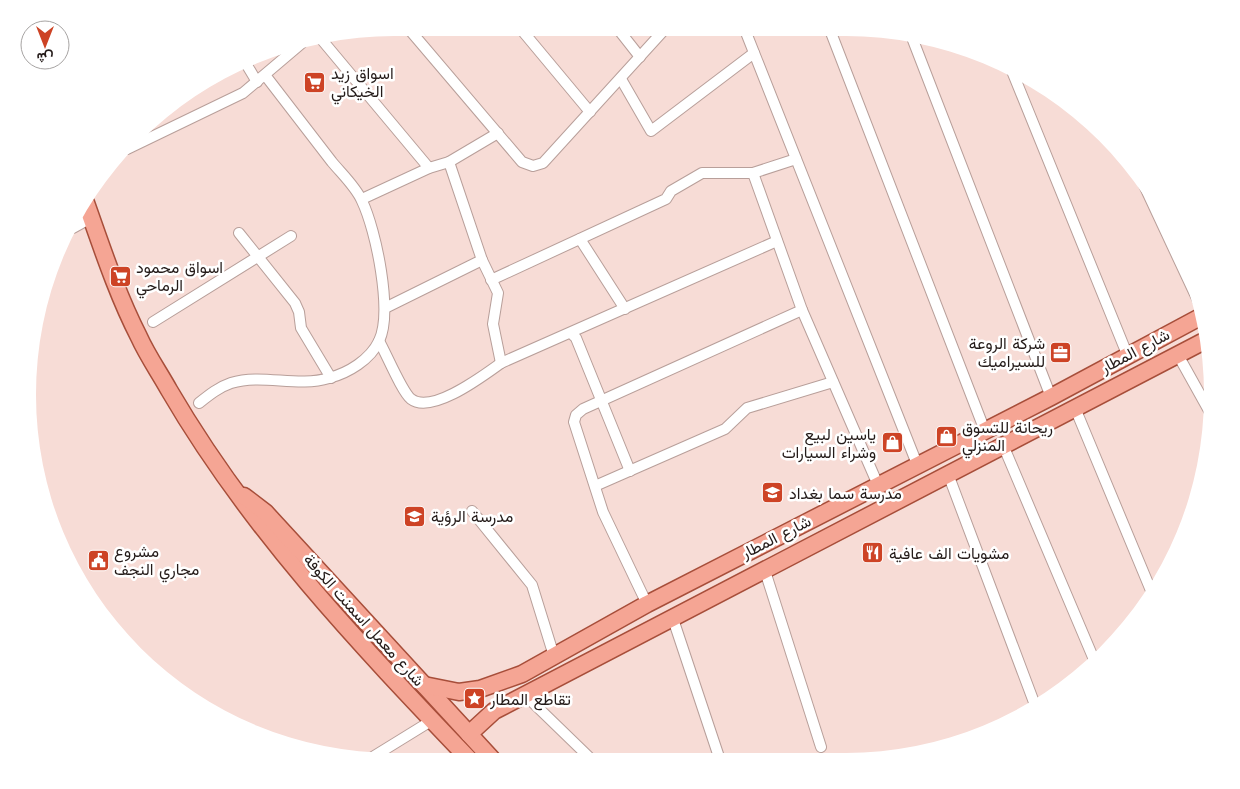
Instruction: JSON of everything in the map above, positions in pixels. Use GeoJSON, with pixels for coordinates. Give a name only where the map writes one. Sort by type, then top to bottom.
{"type":"FeatureCollection","features":[{"type":"Feature","properties":{"kind":"main road","name":"شارع معمل اسمنت الكوفة"},"geometry":{"type":"LineString","coordinates":[[89,210],[111,275],[139,338],[192,430],[230,486],[255,521],[343,627],[463,753]]}},
{"type":"Feature","properties":{"kind":"main road","name":"شارع المطار"},"geometry":{"type":"LineString","coordinates":[[424,685],[459,692],[480,689],[522,674],[647,604],[1050,397],[1127,354],[1196,319]]}},
{"type":"Feature","properties":{"kind":"main road","name":"شارع المطار"},"geometry":{"type":"LineString","coordinates":[[469,734],[494,711],[1200,343]]}},
{"type":"Feature","properties":{"kind":"main road"},"geometry":{"type":"LineString","coordinates":[[992,427],[1007,443]]}},
{"type":"Feature","properties":{"kind":"main road"},"geometry":{"type":"LineString","coordinates":[[955,445],[964,454],[965,465]]}},
{"type":"Feature","properties":{"kind":"main road","name":"شارع معمل اسمنت الكوفة"},"geometry":{"type":"LineString","coordinates":[[230,486],[265,512],[332,584],[358,616],[486,753]]}},
{"type":"Feature","properties":{"kind":"main road"},"geometry":{"type":"LineString","coordinates":[[343,627],[350,617],[358,616]]}},
{"type":"Feature","properties":{"kind":"street"},"geometry":{"type":"LineString","coordinates":[[415,36],[522,162],[533,166],[543,163],[659,36]]}},
{"type":"Feature","properties":{"kind":"street"},"geometry":{"type":"LineString","coordinates":[[527,36],[590,112]]}},
{"type":"Feature","properties":{"kind":"street"},"geometry":{"type":"LineString","coordinates":[[624,36],[640,57]]}},
{"type":"Feature","properties":{"kind":"street"},"geometry":{"type":"LineString","coordinates":[[747,36],[917,464]]}},
{"type":"Feature","properties":{"kind":"street"},"geometry":{"type":"LineString","coordinates":[[832,36],[992,427]]}},
{"type":"Feature","properties":{"kind":"street"},"geometry":{"type":"LineString","coordinates":[[325,43],[429,168]]}},
{"type":"Feature","properties":{"kind":"street"},"geometry":{"type":"LineString","coordinates":[[914,43],[1050,397]]}},
{"type":"Feature","properties":{"kind":"street"},"geometry":{"type":"LineString","coordinates":[[139,143],[243,93],[293,51]]}},
{"type":"Feature","properties":{"kind":"street"},"geometry":{"type":"LineString","coordinates":[[621,79],[651,132],[754,53]]}},
{"type":"Feature","properties":{"kind":"street"},"geometry":{"type":"LineString","coordinates":[[199,403],[230,383],[245,380],[314,382],[331,378],[362,361],[379,341],[385,308],[380,263],[362,200],[250,67]]}},
{"type":"Feature","properties":{"kind":"street"},"geometry":{"type":"LineString","coordinates":[[1016,79],[1127,354]]}},
{"type":"Feature","properties":{"kind":"street"},"geometry":{"type":"LineString","coordinates":[[362,200],[429,168],[449,162],[498,133]]}},
{"type":"Feature","properties":{"kind":"street"},"geometry":{"type":"LineString","coordinates":[[491,280],[666,199],[671,191],[702,173],[753,173],[796,160]]}},
{"type":"Feature","properties":{"kind":"street"},"geometry":{"type":"LineString","coordinates":[[449,162],[482,260],[498,293],[493,324],[501,362]]}},
{"type":"Feature","properties":{"kind":"street"},"geometry":{"type":"LineString","coordinates":[[753,173],[802,310],[878,485]]}},
{"type":"Feature","properties":{"kind":"street"},"geometry":{"type":"LineString","coordinates":[[239,233],[295,303],[299,312],[301,328],[331,378]]}},
{"type":"Feature","properties":{"kind":"street"},"geometry":{"type":"LineString","coordinates":[[153,322],[291,236]]}},
{"type":"Feature","properties":{"kind":"street"},"geometry":{"type":"LineString","coordinates":[[580,239],[625,309]]}},
{"type":"Feature","properties":{"kind":"street"},"geometry":{"type":"LineString","coordinates":[[379,341],[405,391],[411,399],[422,404],[453,394],[501,362],[563,334],[571,333],[777,240]]}},
{"type":"Feature","properties":{"kind":"street"},"geometry":{"type":"LineString","coordinates":[[385,308],[482,260]]}},
{"type":"Feature","properties":{"kind":"street"},"geometry":{"type":"LineString","coordinates":[[647,604],[603,512],[574,422],[576,415],[583,409],[602,400],[802,310]]}},
{"type":"Feature","properties":{"kind":"street"},"geometry":{"type":"LineString","coordinates":[[571,333],[576,338],[630,471]]}},
{"type":"Feature","properties":{"kind":"street"},"geometry":{"type":"LineString","coordinates":[[1178,355],[1204,401]]}},
{"type":"Feature","properties":{"kind":"street"},"geometry":{"type":"LineString","coordinates":[[595,486],[726,428],[748,408],[833,382]]}},
{"type":"Feature","properties":{"kind":"street"},"geometry":{"type":"LineString","coordinates":[[1074,408],[1149,585]]}},
{"type":"Feature","properties":{"kind":"street"},"geometry":{"type":"LineString","coordinates":[[1007,443],[1092,655]]}},
{"type":"Feature","properties":{"kind":"street"},"geometry":{"type":"LineString","coordinates":[[948,474],[1033,700]]}},
{"type":"Feature","properties":{"kind":"street"},"geometry":{"type":"LineString","coordinates":[[472,510],[532,585],[554,656]]}},
{"type":"Feature","properties":{"kind":"street"},"geometry":{"type":"LineString","coordinates":[[765,571],[821,747]]}},
{"type":"Feature","properties":{"kind":"street"},"geometry":{"type":"LineString","coordinates":[[673,619],[718,753]]}},
{"type":"Feature","properties":{"kind":"street"},"geometry":{"type":"LineString","coordinates":[[525,695],[584,753]]}},
{"type":"Feature","properties":{"kind":"street"},"geometry":{"type":"LineString","coordinates":[[380,752],[431,721]]}},
{"type":"Feature","properties":{"kind":"place","name":"اسواق زيد الخيكاني"},"geometry":{"type":"Point","coordinates":[315,82]}},
{"type":"Feature","properties":{"kind":"place","name":"اسواق محمود الرماحي"},"geometry":{"type":"Point","coordinates":[120,276]}},
{"type":"Feature","properties":{"kind":"place","name":"شركة الروعة للسيراميك"},"geometry":{"type":"Point","coordinates":[1061,352]}},
{"type":"Feature","properties":{"kind":"place","name":"ريحانة للتسوق المنزلي"},"geometry":{"type":"Point","coordinates":[946,436]}},
{"type":"Feature","properties":{"kind":"place","name":"ياسين لبيع وشراء السيارات"},"geometry":{"type":"Point","coordinates":[892,443]}},
{"type":"Feature","properties":{"kind":"place","name":"مدرسة سما بغداد"},"geometry":{"type":"Point","coordinates":[773,493]}},
{"type":"Feature","properties":{"kind":"place","name":"مدرسة الرؤية"},"geometry":{"type":"Point","coordinates":[415,516]}},
{"type":"Feature","properties":{"kind":"place","name":"مشويات الف عافية"},"geometry":{"type":"Point","coordinates":[873,553]}},
{"type":"Feature","properties":{"kind":"place","name":"مشروع مجاري النجف"},"geometry":{"type":"Point","coordinates":[98,560]}},
{"type":"Feature","properties":{"kind":"place","name":"تقاطع المطار"},"geometry":{"type":"Point","coordinates":[474,699]}}]}
